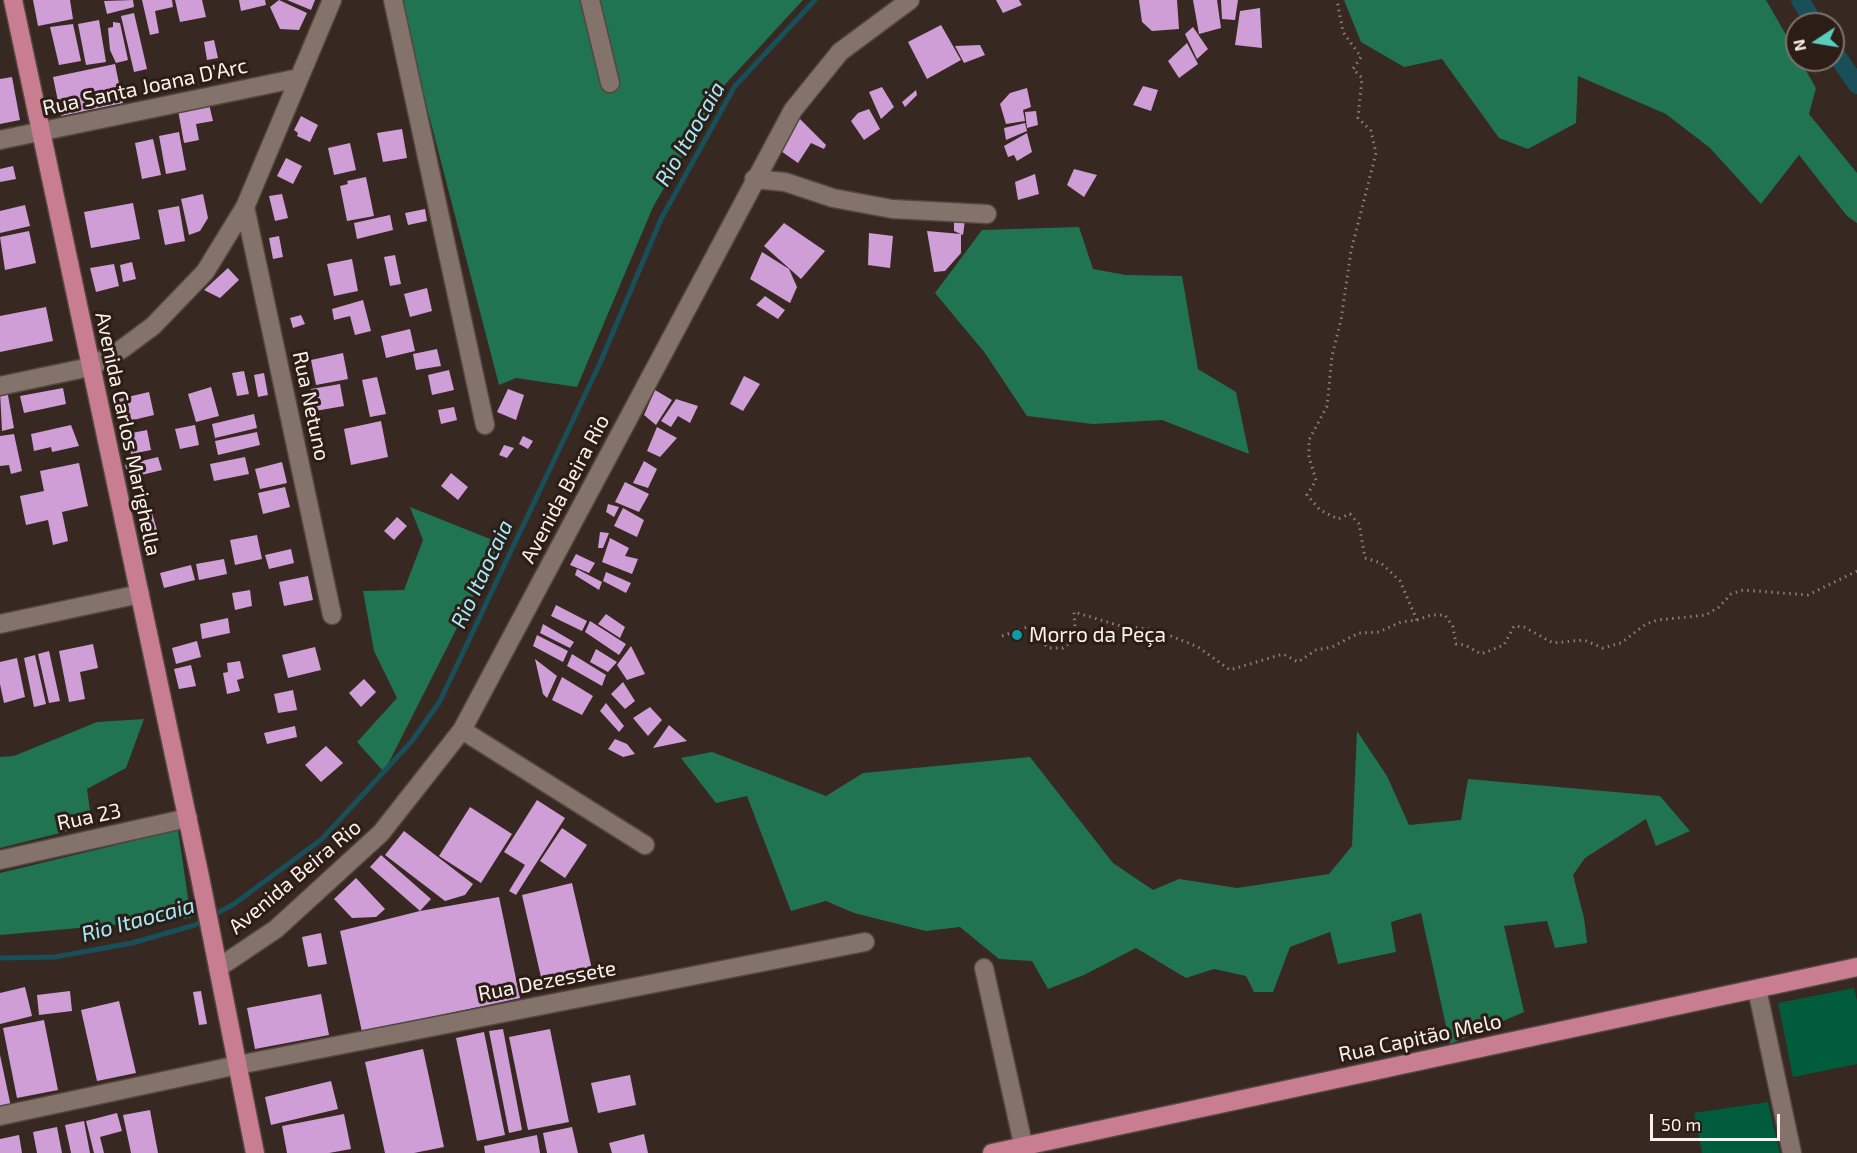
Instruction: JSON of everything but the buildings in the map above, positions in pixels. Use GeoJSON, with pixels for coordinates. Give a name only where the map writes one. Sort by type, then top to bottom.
{"type":"FeatureCollection","features":[{"type":"Feature","properties":{"kind":"main road","name":"Avenida Carlos Marighella"},"geometry":{"type":"LineString","coordinates":[[13,0],[188,818],[255,1153]]}},
{"type":"Feature","properties":{"kind":"main road","name":"Rua Capitão Melo"},"geometry":{"type":"LineString","coordinates":[[992,1153],[1024,1150],[1857,967]]}},
{"type":"Feature","properties":{"kind":"street"},"geometry":{"type":"LineString","coordinates":[[0,386],[90,367],[122,349],[153,327],[205,272],[244,207],[332,0]]}},
{"type":"Feature","properties":{"kind":"street"},"geometry":{"type":"LineString","coordinates":[[393,0],[485,425]]}},
{"type":"Feature","properties":{"kind":"street"},"geometry":{"type":"LineString","coordinates":[[590,0],[610,83]]}},
{"type":"Feature","properties":{"kind":"street","name":"Avenida Beira Rio"},"geometry":{"type":"LineString","coordinates":[[219,968],[276,929],[381,833],[462,730],[754,179],[793,110],[840,52],[910,0]]}},
{"type":"Feature","properties":{"kind":"street","name":"Rua Santa Joana D'Arc"},"geometry":{"type":"LineString","coordinates":[[0,140],[298,78]]}},
{"type":"Feature","properties":{"kind":"street"},"geometry":{"type":"LineString","coordinates":[[754,179],[785,182],[832,198],[892,209],[987,214]]}},
{"type":"Feature","properties":{"kind":"street","name":"Rua Netuno"},"geometry":{"type":"LineString","coordinates":[[244,207],[332,615]]}},
{"type":"Feature","properties":{"kind":"street"},"geometry":{"type":"LineString","coordinates":[[0,624],[140,594]]}},
{"type":"Feature","properties":{"kind":"street"},"geometry":{"type":"LineString","coordinates":[[462,730],[645,845]]}},
{"type":"Feature","properties":{"kind":"street","name":"Rua 23"},"geometry":{"type":"LineString","coordinates":[[0,860],[188,818]]}},
{"type":"Feature","properties":{"kind":"street","name":"Rua Dezessete"},"geometry":{"type":"LineString","coordinates":[[0,1116],[238,1065],[865,942]]}},
{"type":"Feature","properties":{"kind":"street"},"geometry":{"type":"LineString","coordinates":[[984,968],[1024,1150]]}},
{"type":"Feature","properties":{"kind":"street"},"geometry":{"type":"LineString","coordinates":[[1757,989],[1792,1153]]}},
{"type":"Feature","properties":{"kind":"path"},"geometry":{"type":"LineString","coordinates":[[1337,0],[1343,32],[1361,57],[1353,69],[1362,78],[1358,118],[1371,131],[1376,153],[1351,251],[1341,320],[1332,356],[1327,405],[1309,440],[1309,458],[1316,480],[1307,495],[1320,510],[1338,519],[1350,514],[1359,524],[1365,558],[1381,564],[1400,581],[1417,620]]}},
{"type":"Feature","properties":{"kind":"path"},"geometry":{"type":"LineString","coordinates":[[1002,636],[1030,626],[1048,648],[1063,648],[1076,639],[1074,612],[1121,626],[1156,630],[1198,647],[1230,670],[1283,654],[1298,662],[1316,650],[1332,647],[1359,633],[1379,632],[1401,622],[1431,615],[1445,615],[1453,627],[1456,644],[1465,645],[1481,654],[1504,645],[1514,626],[1524,627],[1553,643],[1584,640],[1603,648],[1620,644],[1646,624],[1658,620],[1706,615],[1719,607],[1731,594],[1743,590],[1808,595],[1857,571]]}},
{"type":"Feature","properties":{"kind":"green space"},"geometry":{"type":"Polygon","coordinates":[[[399,0],[803,0],[720,90],[653,207],[577,387],[516,378],[499,385],[399,0]]]}},
{"type":"Feature","properties":{"kind":"green space"},"geometry":{"type":"Polygon","coordinates":[[[1344,0],[1766,0],[1785,33],[1785,72],[1807,72],[1816,88],[1809,114],[1857,173],[1857,223],[1847,216],[1799,155],[1761,204],[1710,148],[1666,114],[1578,76],[1576,123],[1528,149],[1499,138],[1442,59],[1404,67],[1361,42],[1344,0]]]}},
{"type":"Feature","properties":{"kind":"green space"},"geometry":{"type":"Polygon","coordinates":[[[1079,227],[1093,269],[1126,275],[1182,276],[1198,369],[1236,392],[1249,454],[1162,420],[1093,424],[1027,416],[985,353],[935,293],[982,230],[1079,227]]]}},
{"type":"Feature","properties":{"kind":"green space"},"geometry":{"type":"Polygon","coordinates":[[[410,507],[500,543],[384,772],[357,742],[397,698],[374,651],[363,591],[404,590],[423,540],[410,507]]]}},
{"type":"Feature","properties":{"kind":"green space"},"geometry":{"type":"Polygon","coordinates":[[[144,719],[126,768],[87,789],[92,825],[0,848],[0,757],[14,756],[97,722],[144,719]]]}},
{"type":"Feature","properties":{"kind":"green space"},"geometry":{"type":"Polygon","coordinates":[[[1357,731],[1387,776],[1409,825],[1461,820],[1468,779],[1660,796],[1690,831],[1656,846],[1646,819],[1585,858],[1573,875],[1584,918],[1587,943],[1555,948],[1547,921],[1504,926],[1524,1012],[1450,1044],[1421,913],[1391,922],[1396,952],[1338,964],[1330,932],[1290,947],[1273,992],[1254,992],[1246,976],[1214,969],[1186,978],[1136,948],[1084,975],[1048,989],[1032,961],[999,959],[960,927],[926,931],[854,913],[826,901],[791,911],[747,796],[716,803],[681,758],[712,752],[826,796],[863,773],[1030,757],[1113,863],[1153,890],[1179,879],[1237,888],[1329,874],[1352,846],[1357,731]]]}},
{"type":"Feature","properties":{"kind":"green space"},"geometry":{"type":"Polygon","coordinates":[[[178,830],[191,918],[0,935],[0,873],[178,830]]]}},
{"type":"Feature","properties":{"kind":"green space"},"geometry":{"type":"Polygon","coordinates":[[[1854,988],[1857,1001],[1857,1064],[1793,1077],[1778,1003],[1854,988]]]}},
{"type":"Feature","properties":{"kind":"green space"},"geometry":{"type":"Polygon","coordinates":[[[1768,1102],[1780,1153],[1702,1153],[1694,1113],[1768,1102]]]}},
{"type":"Feature","properties":{"kind":"waterway","name":"Rio Itaocaia"},"geometry":{"type":"LineString","coordinates":[[0,958],[55,957],[132,943],[195,925],[234,904],[322,839],[412,741],[440,701],[600,363],[661,219],[735,86],[815,0]]}},
{"type":"Feature","properties":{"kind":"waterway"},"geometry":{"type":"LineString","coordinates":[[1800,0],[1808,12]]}},
{"type":"Feature","properties":{"kind":"waterway"},"geometry":{"type":"LineString","coordinates":[[1845,68],[1857,85]]}},
{"type":"Feature","properties":{"kind":"place","name":"Morro da Peça"},"geometry":{"type":"Point","coordinates":[1017,635]}}]}
